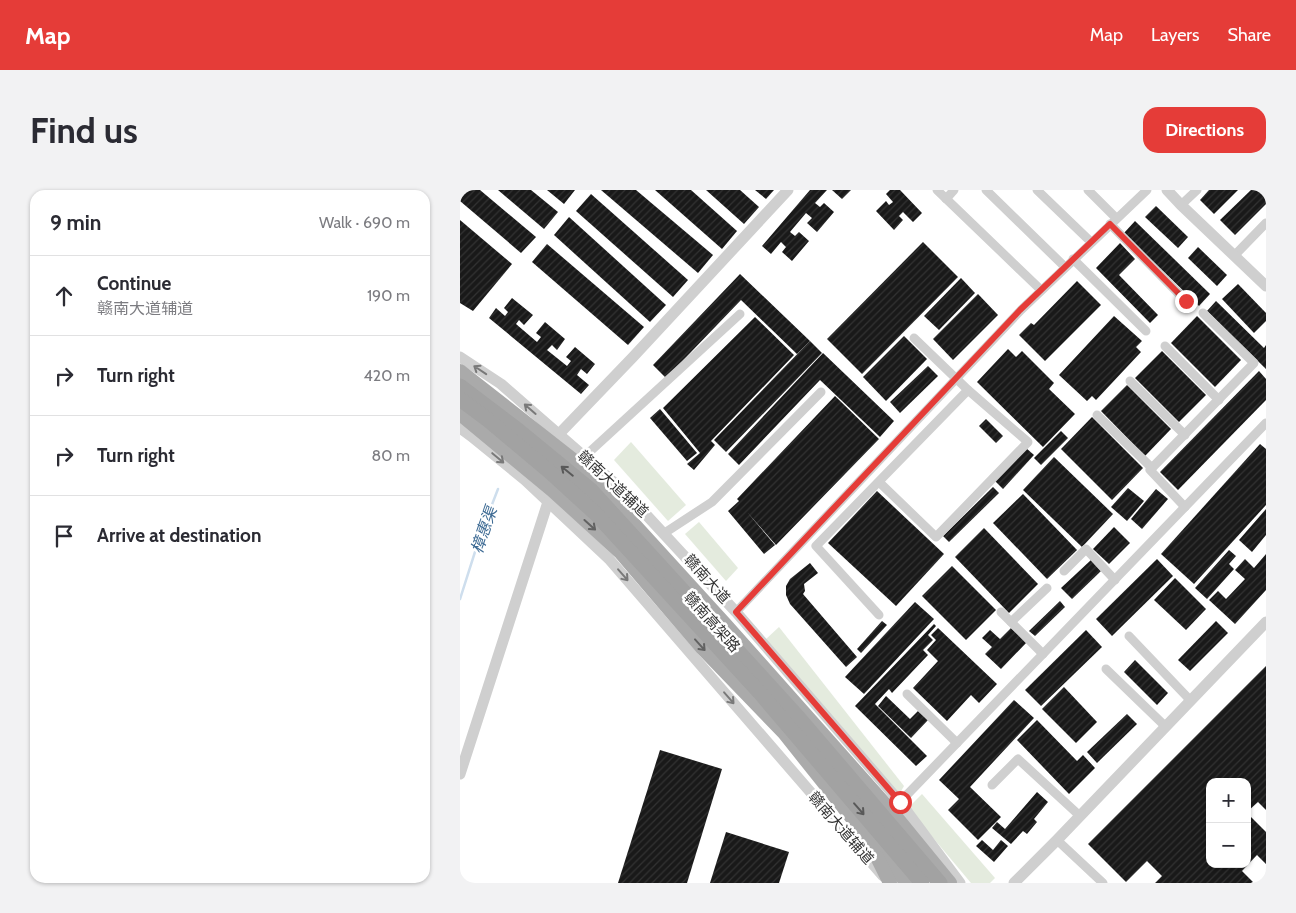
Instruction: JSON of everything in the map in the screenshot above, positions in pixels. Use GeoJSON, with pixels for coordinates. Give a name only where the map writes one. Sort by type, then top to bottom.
{"type":"FeatureCollection","features":[{"type":"Feature","properties":{"kind":"highway","name":"赣南高架路"},"geometry":{"type":"LineString","coordinates":[[460,386],[518,430],[591,490],[798,718],[940,883]]}},
{"type":"Feature","properties":{"kind":"highway","name":"赣南高架路"},"geometry":{"type":"LineString","coordinates":[[460,399],[550,472],[596,514],[760,693],[922,883]]}},
{"type":"Feature","properties":{"kind":"main road","name":"赣南大道"},"geometry":{"type":"LineString","coordinates":[[460,371],[493,397],[554,438],[581,466],[896,807],[950,883]]}},
{"type":"Feature","properties":{"kind":"main road"},"geometry":{"type":"LineString","coordinates":[[460,414],[474,432],[526,475],[552,490],[620,552],[702,648],[784,733],[871,842],[907,883]]}},
{"type":"Feature","properties":{"kind":"main road"},"geometry":{"type":"LineString","coordinates":[[896,807],[939,854]]}},
{"type":"Feature","properties":{"kind":"main road"},"geometry":{"type":"LineString","coordinates":[[871,842],[889,883]]}},
{"type":"Feature","properties":{"kind":"street"},"geometry":{"type":"LineString","coordinates":[[554,438],[639,351],[788,190]]}},
{"type":"Feature","properties":{"kind":"street"},"geometry":{"type":"LineString","coordinates":[[937,190],[1041,290]]}},
{"type":"Feature","properties":{"kind":"street"},"geometry":{"type":"LineString","coordinates":[[946,199],[954,190]]}},
{"type":"Feature","properties":{"kind":"street"},"geometry":{"type":"LineString","coordinates":[[986,190],[1065,267]]}},
{"type":"Feature","properties":{"kind":"street"},"geometry":{"type":"LineString","coordinates":[[1037,190],[1091,242]]}},
{"type":"Feature","properties":{"kind":"street"},"geometry":{"type":"LineString","coordinates":[[1088,190],[1113,221],[1186,301]]}},
{"type":"Feature","properties":{"kind":"street"},"geometry":{"type":"LineString","coordinates":[[736,612],[1020,310],[1146,190]]}},
{"type":"Feature","properties":{"kind":"street"},"geometry":{"type":"LineString","coordinates":[[1168,190],[1181,205],[1266,286]]}},
{"type":"Feature","properties":{"kind":"street"},"geometry":{"type":"LineString","coordinates":[[1181,205],[1197,190]]}},
{"type":"Feature","properties":{"kind":"street"},"geometry":{"type":"LineString","coordinates":[[1235,255],[1266,223]]}},
{"type":"Feature","properties":{"kind":"street"},"geometry":{"type":"LineString","coordinates":[[1073,259],[1146,331]]}},
{"type":"Feature","properties":{"kind":"street"},"geometry":{"type":"LineString","coordinates":[[1152,468],[1254,363],[1203,313]]}},
{"type":"Feature","properties":{"kind":"street"},"geometry":{"type":"LineString","coordinates":[[584,457],[740,314]]}},
{"type":"Feature","properties":{"kind":"street"},"geometry":{"type":"LineString","coordinates":[[879,482],[936,537],[1028,442],[968,390],[914,338]]}},
{"type":"Feature","properties":{"kind":"street"},"geometry":{"type":"LineString","coordinates":[[1165,346],[1219,400]]}},
{"type":"Feature","properties":{"kind":"street","name":"赣南大道辅道"},"geometry":{"type":"LineString","coordinates":[[460,356],[501,384],[554,438],[584,457],[628,494],[736,612],[896,807]]}},
{"type":"Feature","properties":{"kind":"street"},"geometry":{"type":"LineString","coordinates":[[1130,381],[1185,435]]}},
{"type":"Feature","properties":{"kind":"street"},"geometry":{"type":"LineString","coordinates":[[879,615],[816,546],[968,390]]}},
{"type":"Feature","properties":{"kind":"street"},"geometry":{"type":"LineString","coordinates":[[663,534],[712,502],[821,392]]}},
{"type":"Feature","properties":{"kind":"street"},"geometry":{"type":"LineString","coordinates":[[1098,415],[1152,468],[1150,470],[1185,507]]}},
{"type":"Feature","properties":{"kind":"street"},"geometry":{"type":"LineString","coordinates":[[896,807],[1266,423]]}},
{"type":"Feature","properties":{"kind":"street"},"geometry":{"type":"LineString","coordinates":[[460,428],[474,432]]}},
{"type":"Feature","properties":{"kind":"street"},"geometry":{"type":"LineString","coordinates":[[1259,431],[1266,438]]}},
{"type":"Feature","properties":{"kind":"street","name":"赣南大道辅道"},"geometry":{"type":"LineString","coordinates":[[526,475],[548,502],[609,559],[889,883]]}},
{"type":"Feature","properties":{"kind":"street"},"geometry":{"type":"LineString","coordinates":[[460,774],[548,502]]}},
{"type":"Feature","properties":{"kind":"street"},"geometry":{"type":"LineString","coordinates":[[1064,571],[1086,549],[1115,580]]}},
{"type":"Feature","properties":{"kind":"street"},"geometry":{"type":"LineString","coordinates":[[1011,622],[1047,588]]}},
{"type":"Feature","properties":{"kind":"street"},"geometry":{"type":"LineString","coordinates":[[1001,612],[1043,654]]}},
{"type":"Feature","properties":{"kind":"street"},"geometry":{"type":"LineString","coordinates":[[1014,883],[1266,622]]}},
{"type":"Feature","properties":{"kind":"street"},"geometry":{"type":"LineString","coordinates":[[1129,636],[1191,701]]}},
{"type":"Feature","properties":{"kind":"street"},"geometry":{"type":"LineString","coordinates":[[1106,669],[1166,727]]}},
{"type":"Feature","properties":{"kind":"street"},"geometry":{"type":"LineString","coordinates":[[907,694],[957,743]]}},
{"type":"Feature","properties":{"kind":"street"},"geometry":{"type":"LineString","coordinates":[[992,785],[1018,759],[1080,816]]}},
{"type":"Feature","properties":{"kind":"street"},"geometry":{"type":"LineString","coordinates":[[1057,840],[1102,883]]}},
{"type":"Feature","properties":{"kind":"street"},"geometry":{"type":"LineString","coordinates":[[939,854],[960,883]]}},
{"type":"Feature","properties":{"kind":"shaded area"},"geometry":{"type":"Polygon","coordinates":[[[631,442],[686,505],[668,521],[614,460],[631,442]]]}},
{"type":"Feature","properties":{"kind":"shaded area"},"geometry":{"type":"Polygon","coordinates":[[[699,522],[738,568],[726,581],[685,534],[699,522]]]}},
{"type":"Feature","properties":{"kind":"shaded area"},"geometry":{"type":"Polygon","coordinates":[[[779,627],[904,786],[899,795],[765,640],[779,627]]]}},
{"type":"Feature","properties":{"kind":"shaded area"},"geometry":{"type":"Polygon","coordinates":[[[922,794],[995,878],[990,883],[971,883],[908,808],[922,794]]]}},
{"type":"Feature","properties":{"kind":"building"},"geometry":{"type":"Polygon","coordinates":[[[460,190],[480,190],[536,237],[521,253],[460,201],[460,190]]]}},
{"type":"Feature","properties":{"kind":"building"},"geometry":{"type":"Polygon","coordinates":[[[498,190],[531,190],[558,212],[544,229],[498,190]]]}},
{"type":"Feature","properties":{"kind":"building"},"geometry":{"type":"Polygon","coordinates":[[[547,190],[575,190],[564,204],[547,190]]]}},
{"type":"Feature","properties":{"kind":"building"},"geometry":{"type":"Polygon","coordinates":[[[601,190],[636,190],[713,255],[698,273],[601,190]]]}},
{"type":"Feature","properties":{"kind":"building"},"geometry":{"type":"Polygon","coordinates":[[[655,190],[691,190],[737,231],[722,249],[655,190]]]}},
{"type":"Feature","properties":{"kind":"building"},"geometry":{"type":"Polygon","coordinates":[[[706,190],[740,190],[759,207],[744,224],[706,190]]]}},
{"type":"Feature","properties":{"kind":"building"},"geometry":{"type":"Polygon","coordinates":[[[755,190],[774,190],[766,199],[755,190]]]}},
{"type":"Feature","properties":{"kind":"building"},"geometry":{"type":"Polygon","coordinates":[[[810,190],[827,190],[815,203],[820,207],[824,203],[834,212],[817,232],[807,223],[812,218],[806,213],[790,232],[795,236],[799,232],[809,241],[792,261],[782,252],[786,247],[781,242],[771,254],[762,246],[810,190]]]}},
{"type":"Feature","properties":{"kind":"building"},"geometry":{"type":"Polygon","coordinates":[[[832,190],[851,190],[842,199],[832,190]]]}},
{"type":"Feature","properties":{"kind":"building"},"geometry":{"type":"Polygon","coordinates":[[[890,190],[900,190],[922,213],[913,222],[903,212],[899,216],[903,220],[894,230],[876,211],[886,201],[889,205],[893,202],[886,194],[890,190]]]}},
{"type":"Feature","properties":{"kind":"building"},"geometry":{"type":"Polygon","coordinates":[[[1209,190],[1238,190],[1214,214],[1200,200],[1209,190]]]}},
{"type":"Feature","properties":{"kind":"building"},"geometry":{"type":"Polygon","coordinates":[[[1251,190],[1266,190],[1266,204],[1235,235],[1220,220],[1251,190]]]}},
{"type":"Feature","properties":{"kind":"building"},"geometry":{"type":"Polygon","coordinates":[[[591,194],[688,280],[673,297],[576,211],[591,194]]]}},
{"type":"Feature","properties":{"kind":"building"},"geometry":{"type":"Polygon","coordinates":[[[1156,206],[1188,237],[1178,248],[1145,217],[1156,206]]]}},
{"type":"Feature","properties":{"kind":"building"},"geometry":{"type":"Polygon","coordinates":[[[569,217],[666,305],[650,322],[554,235],[569,217]]]}},
{"type":"Feature","properties":{"kind":"building"},"geometry":{"type":"Polygon","coordinates":[[[460,220],[512,264],[473,311],[460,303],[460,220]]]}},
{"type":"Feature","properties":{"kind":"building"},"geometry":{"type":"Polygon","coordinates":[[[1135,221],[1210,294],[1199,306],[1124,233],[1135,221]]]}},
{"type":"Feature","properties":{"kind":"building"},"geometry":{"type":"Polygon","coordinates":[[[923,242],[958,277],[862,374],[827,339],[923,242]]]}},
{"type":"Feature","properties":{"kind":"building"},"geometry":{"type":"Polygon","coordinates":[[[1120,243],[1135,259],[1119,275],[1158,315],[1150,323],[1096,268],[1120,243]]]}},
{"type":"Feature","properties":{"kind":"building"},"geometry":{"type":"Polygon","coordinates":[[[547,244],[644,327],[628,345],[532,262],[547,244]]]}},
{"type":"Feature","properties":{"kind":"building"},"geometry":{"type":"Polygon","coordinates":[[[1198,247],[1227,275],[1217,286],[1188,258],[1198,247]]]}},
{"type":"Feature","properties":{"kind":"building"},"geometry":{"type":"Polygon","coordinates":[[[740,274],[810,341],[797,354],[741,300],[666,378],[653,365],[740,274]]]}},
{"type":"Feature","properties":{"kind":"building"},"geometry":{"type":"Polygon","coordinates":[[[961,278],[975,293],[939,330],[924,316],[961,278]]]}},
{"type":"Feature","properties":{"kind":"building"},"geometry":{"type":"Polygon","coordinates":[[[1077,281],[1101,305],[1045,361],[1019,335],[1031,323],[1034,325],[1077,281]]]}},
{"type":"Feature","properties":{"kind":"building"},"geometry":{"type":"Polygon","coordinates":[[[1238,284],[1266,313],[1266,321],[1254,333],[1222,299],[1238,284]]]}},
{"type":"Feature","properties":{"kind":"building"},"geometry":{"type":"Polygon","coordinates":[[[978,294],[998,315],[953,360],[933,339],[978,294]]]}},
{"type":"Feature","properties":{"kind":"building"},"geometry":{"type":"Polygon","coordinates":[[[512,298],[533,315],[524,325],[519,320],[516,324],[537,342],[541,337],[536,333],[545,322],[565,339],[557,350],[552,345],[547,350],[567,366],[571,361],[566,357],[575,347],[595,364],[587,374],[581,369],[577,375],[589,385],[581,394],[489,318],[496,308],[505,316],[508,312],[504,308],[512,298]]]}},
{"type":"Feature","properties":{"kind":"building"},"geometry":{"type":"Polygon","coordinates":[[[1216,301],[1264,348],[1266,345],[1266,369],[1207,311],[1216,301]]]}},
{"type":"Feature","properties":{"kind":"building"},"geometry":{"type":"Polygon","coordinates":[[[1114,316],[1142,341],[1136,347],[1141,352],[1096,400],[1092,396],[1087,401],[1059,375],[1114,316]]]}},
{"type":"Feature","properties":{"kind":"building"},"geometry":{"type":"Polygon","coordinates":[[[1197,316],[1241,360],[1215,387],[1171,343],[1197,316]]]}},
{"type":"Feature","properties":{"kind":"building"},"geometry":{"type":"Polygon","coordinates":[[[755,317],[794,355],[711,441],[715,445],[694,470],[687,464],[700,453],[663,408],[755,317]]]}},
{"type":"Feature","properties":{"kind":"building"},"geometry":{"type":"Polygon","coordinates":[[[904,336],[927,359],[886,401],[863,377],[904,336]]]}},
{"type":"Feature","properties":{"kind":"building"},"geometry":{"type":"Polygon","coordinates":[[[810,341],[822,353],[726,452],[714,440],[810,341]]]}},
{"type":"Feature","properties":{"kind":"building"},"geometry":{"type":"Polygon","coordinates":[[[1008,349],[1016,357],[1022,351],[1054,383],[1049,389],[1075,414],[1043,447],[977,382],[1008,349]]]}},
{"type":"Feature","properties":{"kind":"building"},"geometry":{"type":"Polygon","coordinates":[[[1162,351],[1206,395],[1179,422],[1135,378],[1162,351]]]}},
{"type":"Feature","properties":{"kind":"building"},"geometry":{"type":"Polygon","coordinates":[[[823,353],[894,421],[880,437],[820,380],[739,465],[728,454],[823,353]]]}},
{"type":"Feature","properties":{"kind":"building"},"geometry":{"type":"Polygon","coordinates":[[[928,366],[938,376],[900,413],[890,402],[928,366]]]}},
{"type":"Feature","properties":{"kind":"building"},"geometry":{"type":"Polygon","coordinates":[[[1259,371],[1266,379],[1266,400],[1178,490],[1160,472],[1259,371]]]}},
{"type":"Feature","properties":{"kind":"building"},"geometry":{"type":"Polygon","coordinates":[[[1127,385],[1171,429],[1145,456],[1101,411],[1127,385]]]}},
{"type":"Feature","properties":{"kind":"building"},"geometry":{"type":"Polygon","coordinates":[[[835,396],[879,439],[776,545],[747,512],[775,545],[764,554],[728,511],[739,501],[737,499],[835,396]]]}},
{"type":"Feature","properties":{"kind":"building"},"geometry":{"type":"Polygon","coordinates":[[[660,409],[697,453],[687,461],[650,418],[660,409]]]}},
{"type":"Feature","properties":{"kind":"building"},"geometry":{"type":"Polygon","coordinates":[[[1092,417],[1143,468],[1112,500],[1061,449],[1092,417]]]}},
{"type":"Feature","properties":{"kind":"building"},"geometry":{"type":"Polygon","coordinates":[[[986,419],[1003,436],[996,443],[979,426],[986,419]]]}},
{"type":"Feature","properties":{"kind":"building"},"geometry":{"type":"Polygon","coordinates":[[[1061,431],[1068,438],[1041,465],[1034,458],[1061,431]]]}},
{"type":"Feature","properties":{"kind":"building"},"geometry":{"type":"Polygon","coordinates":[[[1260,444],[1266,449],[1266,505],[1194,584],[1161,554],[1260,444]]]}},
{"type":"Feature","properties":{"kind":"building"},"geometry":{"type":"Polygon","coordinates":[[[1026,448],[1034,455],[1003,489],[995,481],[1026,448]]]}},
{"type":"Feature","properties":{"kind":"building"},"geometry":{"type":"Polygon","coordinates":[[[1054,457],[1113,514],[1082,547],[1023,490],[1054,457]]]}},
{"type":"Feature","properties":{"kind":"building"},"geometry":{"type":"Polygon","coordinates":[[[993,487],[999,493],[949,542],[943,536],[993,487]]]}},
{"type":"Feature","properties":{"kind":"building"},"geometry":{"type":"Polygon","coordinates":[[[1128,488],[1144,501],[1127,521],[1111,507],[1128,488]]]}},
{"type":"Feature","properties":{"kind":"building"},"geometry":{"type":"Polygon","coordinates":[[[1156,489],[1168,499],[1142,529],[1131,519],[1156,489]]]}},
{"type":"Feature","properties":{"kind":"building"},"geometry":{"type":"Polygon","coordinates":[[[877,491],[944,554],[896,606],[828,543],[877,491]]]}},
{"type":"Feature","properties":{"kind":"building"},"geometry":{"type":"Polygon","coordinates":[[[1023,494],[1077,550],[1047,579],[993,523],[1023,494]]]}},
{"type":"Feature","properties":{"kind":"building"},"geometry":{"type":"Polygon","coordinates":[[[1266,509],[1266,535],[1252,552],[1239,540],[1266,509]]]}},
{"type":"Feature","properties":{"kind":"building"},"geometry":{"type":"Polygon","coordinates":[[[1114,527],[1130,543],[1109,564],[1093,549],[1114,527]]]}},
{"type":"Feature","properties":{"kind":"building"},"geometry":{"type":"Polygon","coordinates":[[[984,528],[1038,584],[1009,613],[955,557],[984,528]]]}},
{"type":"Feature","properties":{"kind":"building"},"geometry":{"type":"Polygon","coordinates":[[[1229,550],[1236,556],[1229,564],[1234,569],[1207,599],[1195,588],[1229,550]]]}},
{"type":"Feature","properties":{"kind":"building"},"geometry":{"type":"Polygon","coordinates":[[[1266,554],[1266,590],[1235,624],[1209,600],[1218,591],[1226,599],[1245,579],[1235,570],[1245,559],[1254,568],[1266,554]]]}},
{"type":"Feature","properties":{"kind":"building"},"geometry":{"type":"Polygon","coordinates":[[[1157,559],[1173,576],[1112,636],[1096,619],[1157,559]]]}},
{"type":"Feature","properties":{"kind":"building"},"geometry":{"type":"Polygon","coordinates":[[[1091,560],[1101,571],[1072,599],[1061,588],[1091,560]]]}},
{"type":"Feature","properties":{"kind":"building"},"geometry":{"type":"Polygon","coordinates":[[[810,563],[818,573],[804,584],[805,591],[803,594],[857,657],[846,667],[790,604],[786,595],[786,586],[790,579],[810,563]]]}},
{"type":"Feature","properties":{"kind":"building"},"geometry":{"type":"Polygon","coordinates":[[[952,566],[996,610],[966,640],[922,596],[952,566]]]}},
{"type":"Feature","properties":{"kind":"building"},"geometry":{"type":"Polygon","coordinates":[[[1175,578],[1206,609],[1186,630],[1154,600],[1175,578]]]}},
{"type":"Feature","properties":{"kind":"building"},"geometry":{"type":"Polygon","coordinates":[[[1060,601],[1065,607],[1035,636],[1029,631],[1060,601]]]}},
{"type":"Feature","properties":{"kind":"building"},"geometry":{"type":"Polygon","coordinates":[[[915,602],[934,619],[864,694],[845,677],[915,602]]]}},
{"type":"Feature","properties":{"kind":"building"},"geometry":{"type":"Polygon","coordinates":[[[882,621],[887,625],[861,653],[857,649],[882,621]]]}},
{"type":"Feature","properties":{"kind":"building"},"geometry":{"type":"Polygon","coordinates":[[[1216,621],[1228,633],[1190,671],[1178,660],[1216,621]]]}},
{"type":"Feature","properties":{"kind":"building"},"geometry":{"type":"Polygon","coordinates":[[[934,624],[936,626],[928,635],[933,640],[923,650],[928,655],[892,693],[889,689],[875,704],[927,756],[916,766],[855,706],[934,624]]]}},
{"type":"Feature","properties":{"kind":"building"},"geometry":{"type":"Polygon","coordinates":[[[938,628],[997,684],[979,703],[971,695],[947,721],[913,688],[938,661],[927,650],[936,640],[931,635],[938,628]]]}},
{"type":"Feature","properties":{"kind":"building"},"geometry":{"type":"Polygon","coordinates":[[[1011,628],[1027,642],[1001,669],[985,654],[992,647],[982,638],[990,630],[1000,639],[1011,628]]]}},
{"type":"Feature","properties":{"kind":"building"},"geometry":{"type":"Polygon","coordinates":[[[1086,630],[1102,647],[1041,706],[1025,690],[1086,630]]]}},
{"type":"Feature","properties":{"kind":"building"},"geometry":{"type":"Polygon","coordinates":[[[1135,660],[1168,693],[1157,705],[1124,672],[1135,660]]]}},
{"type":"Feature","properties":{"kind":"building"},"geometry":{"type":"Polygon","coordinates":[[[1266,666],[1266,810],[1258,802],[1251,808],[1251,778],[1206,778],[1206,868],[1245,868],[1242,871],[1253,882],[1155,883],[1162,876],[1147,861],[1126,882],[1088,844],[1266,666]]]}},
{"type":"Feature","properties":{"kind":"building"},"geometry":{"type":"Polygon","coordinates":[[[1064,687],[1097,722],[1076,743],[1042,709],[1064,687]]]}},
{"type":"Feature","properties":{"kind":"building"},"geometry":{"type":"Polygon","coordinates":[[[886,696],[910,719],[918,711],[928,720],[911,738],[878,706],[886,696]]]}},
{"type":"Feature","properties":{"kind":"building"},"geometry":{"type":"Polygon","coordinates":[[[1014,700],[1034,718],[970,787],[1001,817],[978,840],[948,810],[959,799],[939,780],[1014,700]]]}},
{"type":"Feature","properties":{"kind":"building"},"geometry":{"type":"Polygon","coordinates":[[[1127,714],[1137,724],[1097,763],[1087,752],[1127,714]]]}},
{"type":"Feature","properties":{"kind":"building"},"geometry":{"type":"Polygon","coordinates":[[[1037,720],[1077,761],[1083,755],[1095,768],[1069,794],[1017,740],[1037,720]]]}},
{"type":"Feature","properties":{"kind":"building"},"geometry":{"type":"Polygon","coordinates":[[[660,750],[722,769],[687,883],[618,883],[660,750]]]}},
{"type":"Feature","properties":{"kind":"building"},"geometry":{"type":"Polygon","coordinates":[[[1037,792],[1048,802],[1034,819],[1037,822],[1027,834],[1023,831],[1011,844],[992,828],[997,822],[1005,829],[1037,792]]]}},
{"type":"Feature","properties":{"kind":"building"},"geometry":{"type":"Polygon","coordinates":[[[1251,817],[1266,832],[1266,864],[1257,855],[1251,861],[1251,817]]]}},
{"type":"Feature","properties":{"kind":"building"},"geometry":{"type":"Polygon","coordinates":[[[726,832],[789,852],[779,883],[710,883],[726,832]]]}},
{"type":"Feature","properties":{"kind":"building"},"geometry":{"type":"Polygon","coordinates":[[[982,840],[993,850],[1001,840],[1008,846],[994,862],[976,846],[982,840]]]}},
{"type":"Feature","properties":{"kind":"waterway","name":"樟惠渠"},"geometry":{"type":"LineString","coordinates":[[460,599],[481,533],[498,489]]}},
{"type":"Feature","properties":{"kind":"route"},"geometry":{"type":"LineString","coordinates":[[900,802],[736,612],[1020,310],[1110,224],[1186,301]]}}]}
